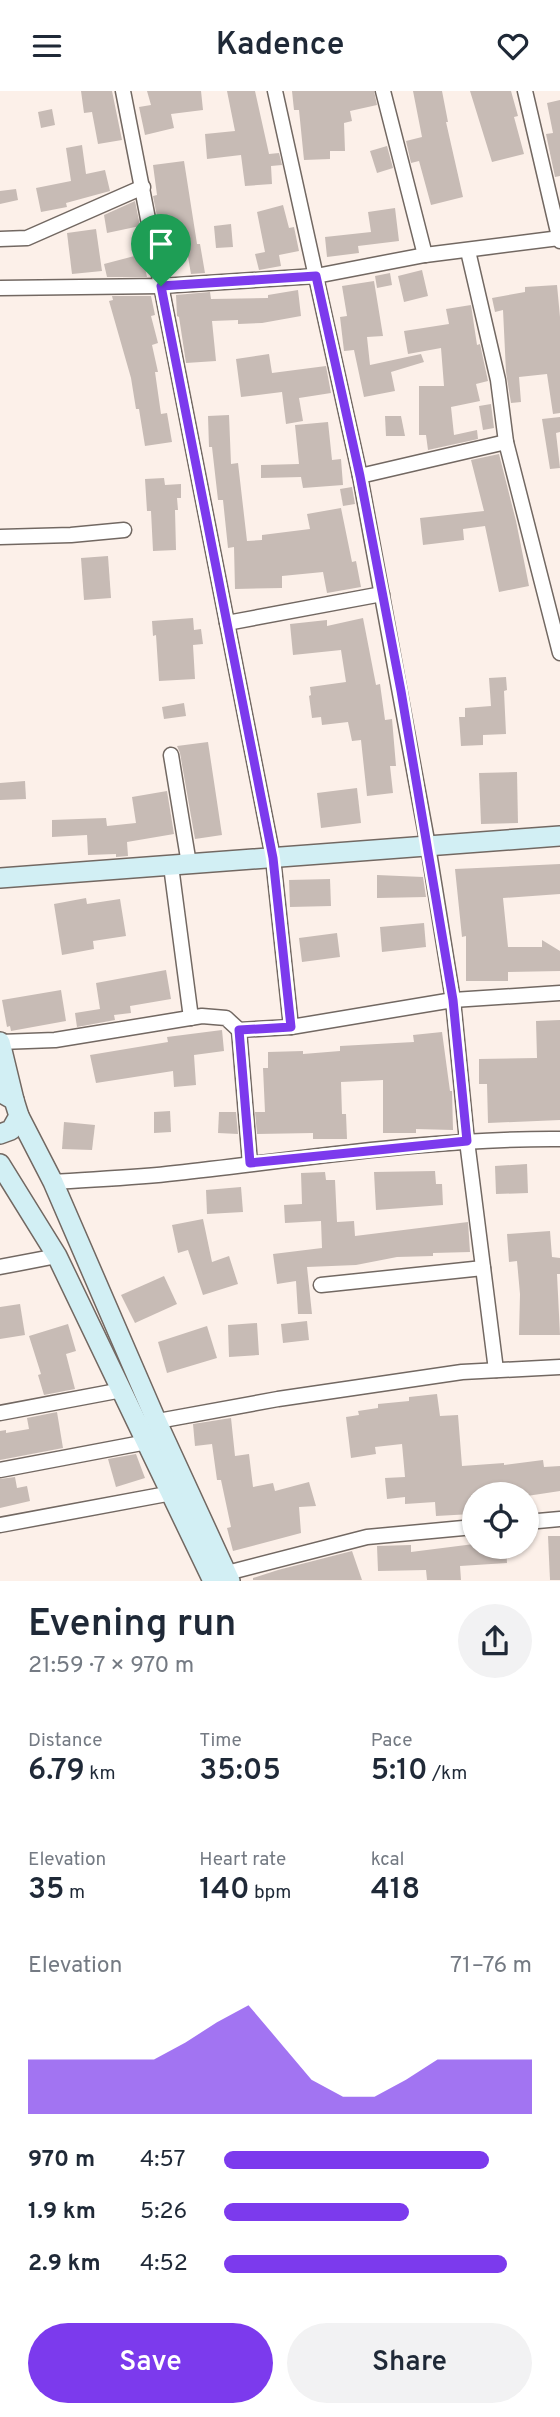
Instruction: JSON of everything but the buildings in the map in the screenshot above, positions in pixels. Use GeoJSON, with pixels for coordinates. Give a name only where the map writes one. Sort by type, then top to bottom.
{"type":"FeatureCollection","features":[{"type":"Feature","properties":{"kind":"street"},"geometry":{"type":"LineString","coordinates":[[124,91],[273,858],[291,1027]]}},
{"type":"Feature","properties":{"kind":"street"},"geometry":{"type":"LineString","coordinates":[[275,91],[360,476],[428,846],[453,1000],[467,1141],[496,1370]]}},
{"type":"Feature","properties":{"kind":"street"},"geometry":{"type":"LineString","coordinates":[[383,91],[425,255]]}},
{"type":"Feature","properties":{"kind":"street"},"geometry":{"type":"LineString","coordinates":[[0,288],[161,286],[316,276],[425,255],[560,239],[526,91]]}},
{"type":"Feature","properties":{"kind":"street"},"geometry":{"type":"LineString","coordinates":[[0,239],[27,238],[143,187]]}},
{"type":"Feature","properties":{"kind":"street"},"geometry":{"type":"LineString","coordinates":[[468,251],[498,380],[506,442],[560,653]]}},
{"type":"Feature","properties":{"kind":"street"},"geometry":{"type":"LineString","coordinates":[[360,476],[506,442]]}},
{"type":"Feature","properties":{"kind":"street"},"geometry":{"type":"LineString","coordinates":[[0,537],[124,530]]}},
{"type":"Feature","properties":{"kind":"street"},"geometry":{"type":"LineString","coordinates":[[227,622],[382,594]]}},
{"type":"Feature","properties":{"kind":"street"},"geometry":{"type":"LineString","coordinates":[[171,755],[191,1018]]}},
{"type":"Feature","properties":{"kind":"street"},"geometry":{"type":"LineString","coordinates":[[0,878],[560,836]]}},
{"type":"Feature","properties":{"kind":"street"},"geometry":{"type":"LineString","coordinates":[[239,1030],[291,1027],[453,1000],[560,993]]}},
{"type":"Feature","properties":{"kind":"street"},"geometry":{"type":"LineString","coordinates":[[0,1134],[11,1130],[0,1042],[55,1040],[191,1018],[226,1018],[239,1030],[250,1163]]}},
{"type":"Feature","properties":{"kind":"street"},"geometry":{"type":"LineString","coordinates":[[7,1098],[53,1182],[172,1493],[223,1578]]}},
{"type":"Feature","properties":{"kind":"street"},"geometry":{"type":"LineString","coordinates":[[53,1182],[176,1173],[467,1141],[560,1139]]}},
{"type":"Feature","properties":{"kind":"street"},"geometry":{"type":"LineString","coordinates":[[0,1164],[57,1256],[122,1390],[148,1429],[223,1578]]}},
{"type":"Feature","properties":{"kind":"street"},"geometry":{"type":"LineString","coordinates":[[0,1267],[57,1256]]}},
{"type":"Feature","properties":{"kind":"street"},"geometry":{"type":"LineString","coordinates":[[321,1285],[483,1268]]}},
{"type":"Feature","properties":{"kind":"street"},"geometry":{"type":"LineString","coordinates":[[0,1470],[148,1429],[278,1399],[462,1372],[560,1367]]}},
{"type":"Feature","properties":{"kind":"street"},"geometry":{"type":"LineString","coordinates":[[0,1413],[122,1390]]}},
{"type":"Feature","properties":{"kind":"street"},"geometry":{"type":"LineString","coordinates":[[0,1525],[172,1493]]}},
{"type":"Feature","properties":{"kind":"street"},"geometry":{"type":"LineString","coordinates":[[539,1521],[560,1519]]}},
{"type":"Feature","properties":{"kind":"street"},"geometry":{"type":"LineString","coordinates":[[223,1578],[367,1537],[462,1528]]}},
{"type":"Feature","properties":{"kind":"route"},"geometry":{"type":"LineString","coordinates":[[316,276],[360,476],[401,691],[453,1000],[467,1141],[250,1163],[239,1030],[291,1027],[273,858],[161,286],[316,276]]}}]}
